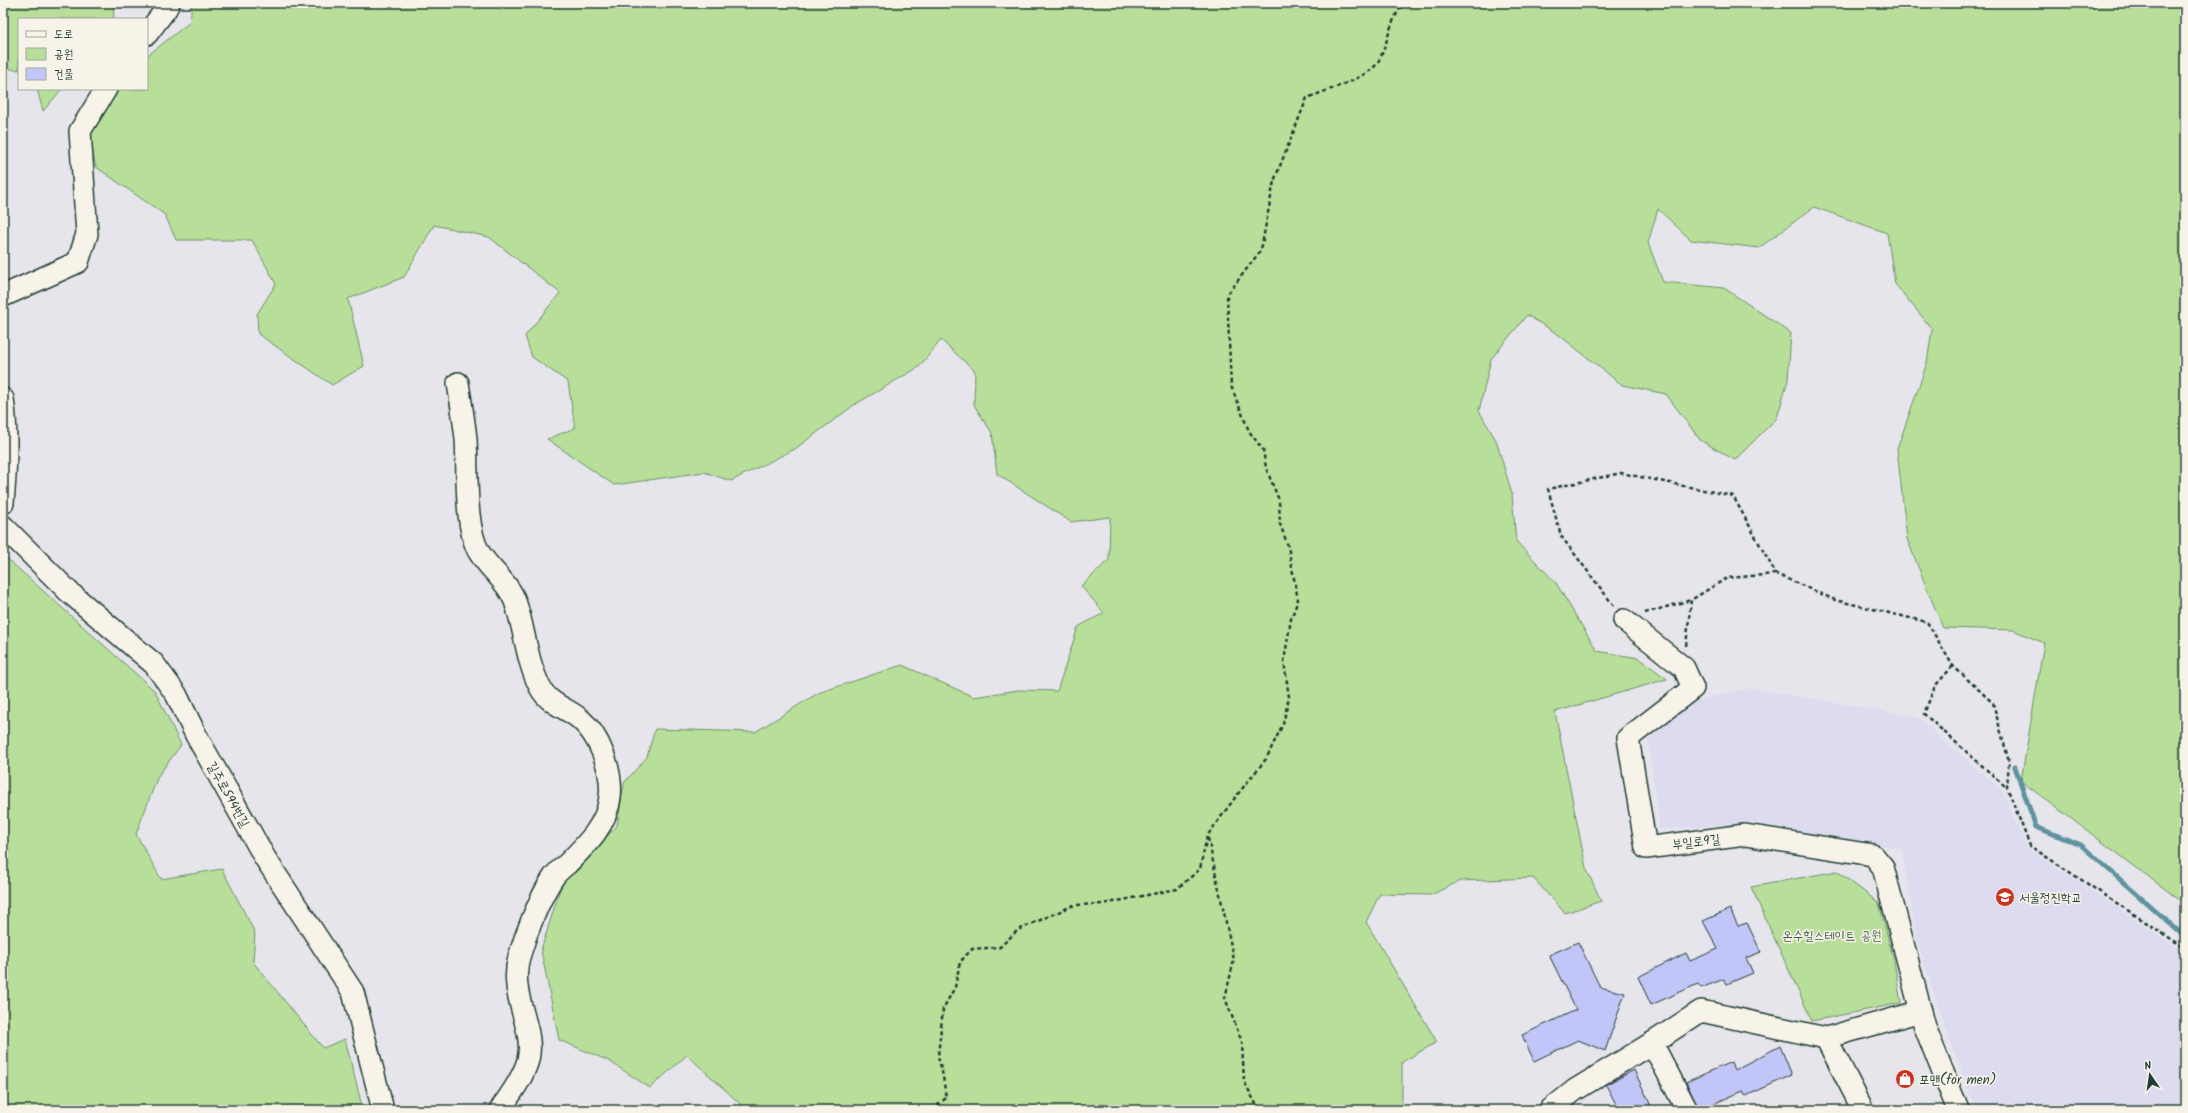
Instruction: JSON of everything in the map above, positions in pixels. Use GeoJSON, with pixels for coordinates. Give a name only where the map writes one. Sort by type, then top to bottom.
{"type":"FeatureCollection","features":[{"type":"Feature","properties":{"kind":"street"},"geometry":{"type":"LineString","coordinates":[[148,33],[169,3]]}},
{"type":"Feature","properties":{"kind":"street"},"geometry":{"type":"LineString","coordinates":[[3,296],[78,262],[87,234],[80,131],[105,90]]}},
{"type":"Feature","properties":{"kind":"street"},"geometry":{"type":"LineString","coordinates":[[458,383],[466,440],[470,518],[479,552],[504,583],[514,599],[528,655],[540,688],[551,701],[581,720],[595,737],[606,761],[610,782],[610,798],[603,820],[594,836],[553,877],[536,912],[519,957],[516,976],[517,993],[530,1040],[528,1061],[516,1086],[500,1110]]}},
{"type":"Feature","properties":{"kind":"street"},"geometry":{"type":"LineString","coordinates":[[3,399],[6,423],[6,468],[3,503]]}},
{"type":"Feature","properties":{"kind":"street","name":"길주로594번길"},"geometry":{"type":"LineString","coordinates":[[3,526],[69,592],[154,664],[176,694],[196,735],[265,858],[353,992],[383,1110]]}},
{"type":"Feature","properties":{"kind":"street","name":"부일로9길"},"geometry":{"type":"LineString","coordinates":[[1624,620],[1684,668],[1694,688],[1628,738],[1646,848],[1745,835],[1873,855],[1884,867],[1925,1027],[1958,1110]]}},
{"type":"Feature","properties":{"kind":"street"},"geometry":{"type":"LineString","coordinates":[[1550,1110],[1574,1090],[1652,1043],[1701,1011],[1826,1038],[1921,1011]]}},
{"type":"Feature","properties":{"kind":"street"},"geometry":{"type":"LineString","coordinates":[[1826,1038],[1863,1110]]}},
{"type":"Feature","properties":{"kind":"street"},"geometry":{"type":"LineString","coordinates":[[1652,1043],[1688,1110]]}},
{"type":"Feature","properties":{"kind":"path"},"geometry":{"type":"LineString","coordinates":[[932,1110],[946,1098],[938,1056],[943,1009],[955,987],[960,962],[972,950],[1000,947],[1018,930],[1074,905],[1103,904],[1177,889],[1200,869],[1207,836],[1237,794],[1266,759],[1283,724],[1289,697],[1284,661],[1292,619],[1298,600],[1288,546],[1280,524],[1279,500],[1266,468],[1264,450],[1249,431],[1231,386],[1227,295],[1261,250],[1274,181],[1307,98],[1369,71],[1378,62],[1397,10],[1406,3]]}},
{"type":"Feature","properties":{"kind":"path"},"geometry":{"type":"LineString","coordinates":[[1776,574],[1733,496],[1621,472],[1548,489],[1561,536],[1624,620],[1691,600],[1727,578],[1776,574],[1835,600],[1928,622],[1953,666],[1993,703],[2009,762],[2007,787],[2030,846],[2185,948]]}},
{"type":"Feature","properties":{"kind":"path"},"geometry":{"type":"LineString","coordinates":[[1684,668],[1691,600]]}},
{"type":"Feature","properties":{"kind":"path"},"geometry":{"type":"LineString","coordinates":[[1953,666],[1935,686],[1924,714],[2007,787]]}},
{"type":"Feature","properties":{"kind":"path"},"geometry":{"type":"LineString","coordinates":[[1207,836],[1234,960],[1225,998],[1242,1042],[1244,1081],[1259,1110]]}},
{"type":"Feature","properties":{"kind":"shaded area","name":"서울정진학교"},"geometry":{"type":"Polygon","coordinates":[[[1749,688],[1917,717],[2002,790],[2027,848],[2185,953],[2185,1110],[1976,1110],[1946,1029],[1918,945],[1902,849],[1756,823],[1660,829],[1648,740],[1690,702],[1749,688]]]}},
{"type":"Feature","properties":{"kind":"green space"},"geometry":{"type":"Polygon","coordinates":[[[3,3],[113,3],[114,18],[18,18],[18,70],[3,68],[3,3]]]}},
{"type":"Feature","properties":{"kind":"green space"},"geometry":{"type":"Polygon","coordinates":[[[192,3],[1114,3],[1122,5],[1122,3],[2185,3],[2185,904],[2021,781],[2044,643],[2013,630],[1943,628],[1907,539],[1897,449],[1927,363],[1932,329],[1895,284],[1887,233],[1814,207],[1759,248],[1691,240],[1658,209],[1648,243],[1663,282],[1724,288],[1791,333],[1788,380],[1777,418],[1735,460],[1700,440],[1666,394],[1622,385],[1559,335],[1527,315],[1491,359],[1479,411],[1496,440],[1512,494],[1516,541],[1556,583],[1597,651],[1639,658],[1667,679],[1555,712],[1586,868],[1601,901],[1565,913],[1533,878],[1460,881],[1431,895],[1380,894],[1366,922],[1437,1042],[1402,1062],[1402,1110],[747,1110],[687,1055],[650,1088],[609,1061],[559,1040],[541,950],[562,883],[617,826],[624,783],[647,757],[655,729],[755,732],[818,693],[902,665],[974,697],[1018,690],[1057,691],[1078,627],[1104,613],[1081,586],[1109,560],[1110,517],[1071,522],[997,474],[992,433],[974,405],[975,371],[941,340],[919,367],[854,405],[795,449],[731,481],[704,472],[614,485],[547,439],[575,428],[568,382],[532,357],[525,336],[560,293],[489,237],[434,225],[404,277],[348,299],[364,366],[332,385],[258,334],[257,314],[276,284],[252,240],[176,240],[165,215],[96,167],[88,131],[119,90],[148,90],[148,55],[190,22],[192,3]]]}},
{"type":"Feature","properties":{"kind":"green space"},"geometry":{"type":"Polygon","coordinates":[[[37,90],[61,90],[43,111],[37,90]]]}},
{"type":"Feature","properties":{"kind":"green space"},"geometry":{"type":"Polygon","coordinates":[[[3,555],[155,691],[181,745],[158,776],[136,834],[161,879],[222,869],[255,933],[253,962],[323,1048],[345,1039],[363,1110],[3,1110],[3,555]]]}},
{"type":"Feature","properties":{"kind":"green space","name":"온수힐스테이트 공원"},"geometry":{"type":"Polygon","coordinates":[[[1837,871],[1879,903],[1894,961],[1901,1003],[1812,1021],[1751,887],[1837,871]]]}},
{"type":"Feature","properties":{"kind":"building"},"geometry":{"type":"Polygon","coordinates":[[[1730,909],[1738,926],[1747,923],[1761,952],[1746,958],[1753,973],[1727,984],[1724,979],[1701,988],[1698,984],[1651,1005],[1638,977],[1686,953],[1690,961],[1718,949],[1703,921],[1730,909]]]}},
{"type":"Feature","properties":{"kind":"building"},"geometry":{"type":"Polygon","coordinates":[[[1578,942],[1600,987],[1625,993],[1605,1051],[1578,1040],[1534,1061],[1522,1035],[1576,1010],[1549,955],[1578,942]]]}},
{"type":"Feature","properties":{"kind":"building"},"geometry":{"type":"Polygon","coordinates":[[[1780,1046],[1792,1075],[1746,1096],[1743,1091],[1699,1110],[1686,1082],[1731,1062],[1734,1070],[1780,1046]]]}},
{"type":"Feature","properties":{"kind":"building"},"geometry":{"type":"Polygon","coordinates":[[[1634,1070],[1653,1110],[1619,1110],[1606,1085],[1634,1070]]]}},
{"type":"Feature","properties":{"kind":"waterway"},"geometry":{"type":"LineString","coordinates":[[2015,767],[2036,827],[2081,845],[2185,937]]}},
{"type":"Feature","properties":{"kind":"place","name":"서울정진학교"},"geometry":{"type":"Point","coordinates":[2005,897]}},
{"type":"Feature","properties":{"kind":"place","name":"포맨(for men)"},"geometry":{"type":"Point","coordinates":[1905,1079]}}]}
